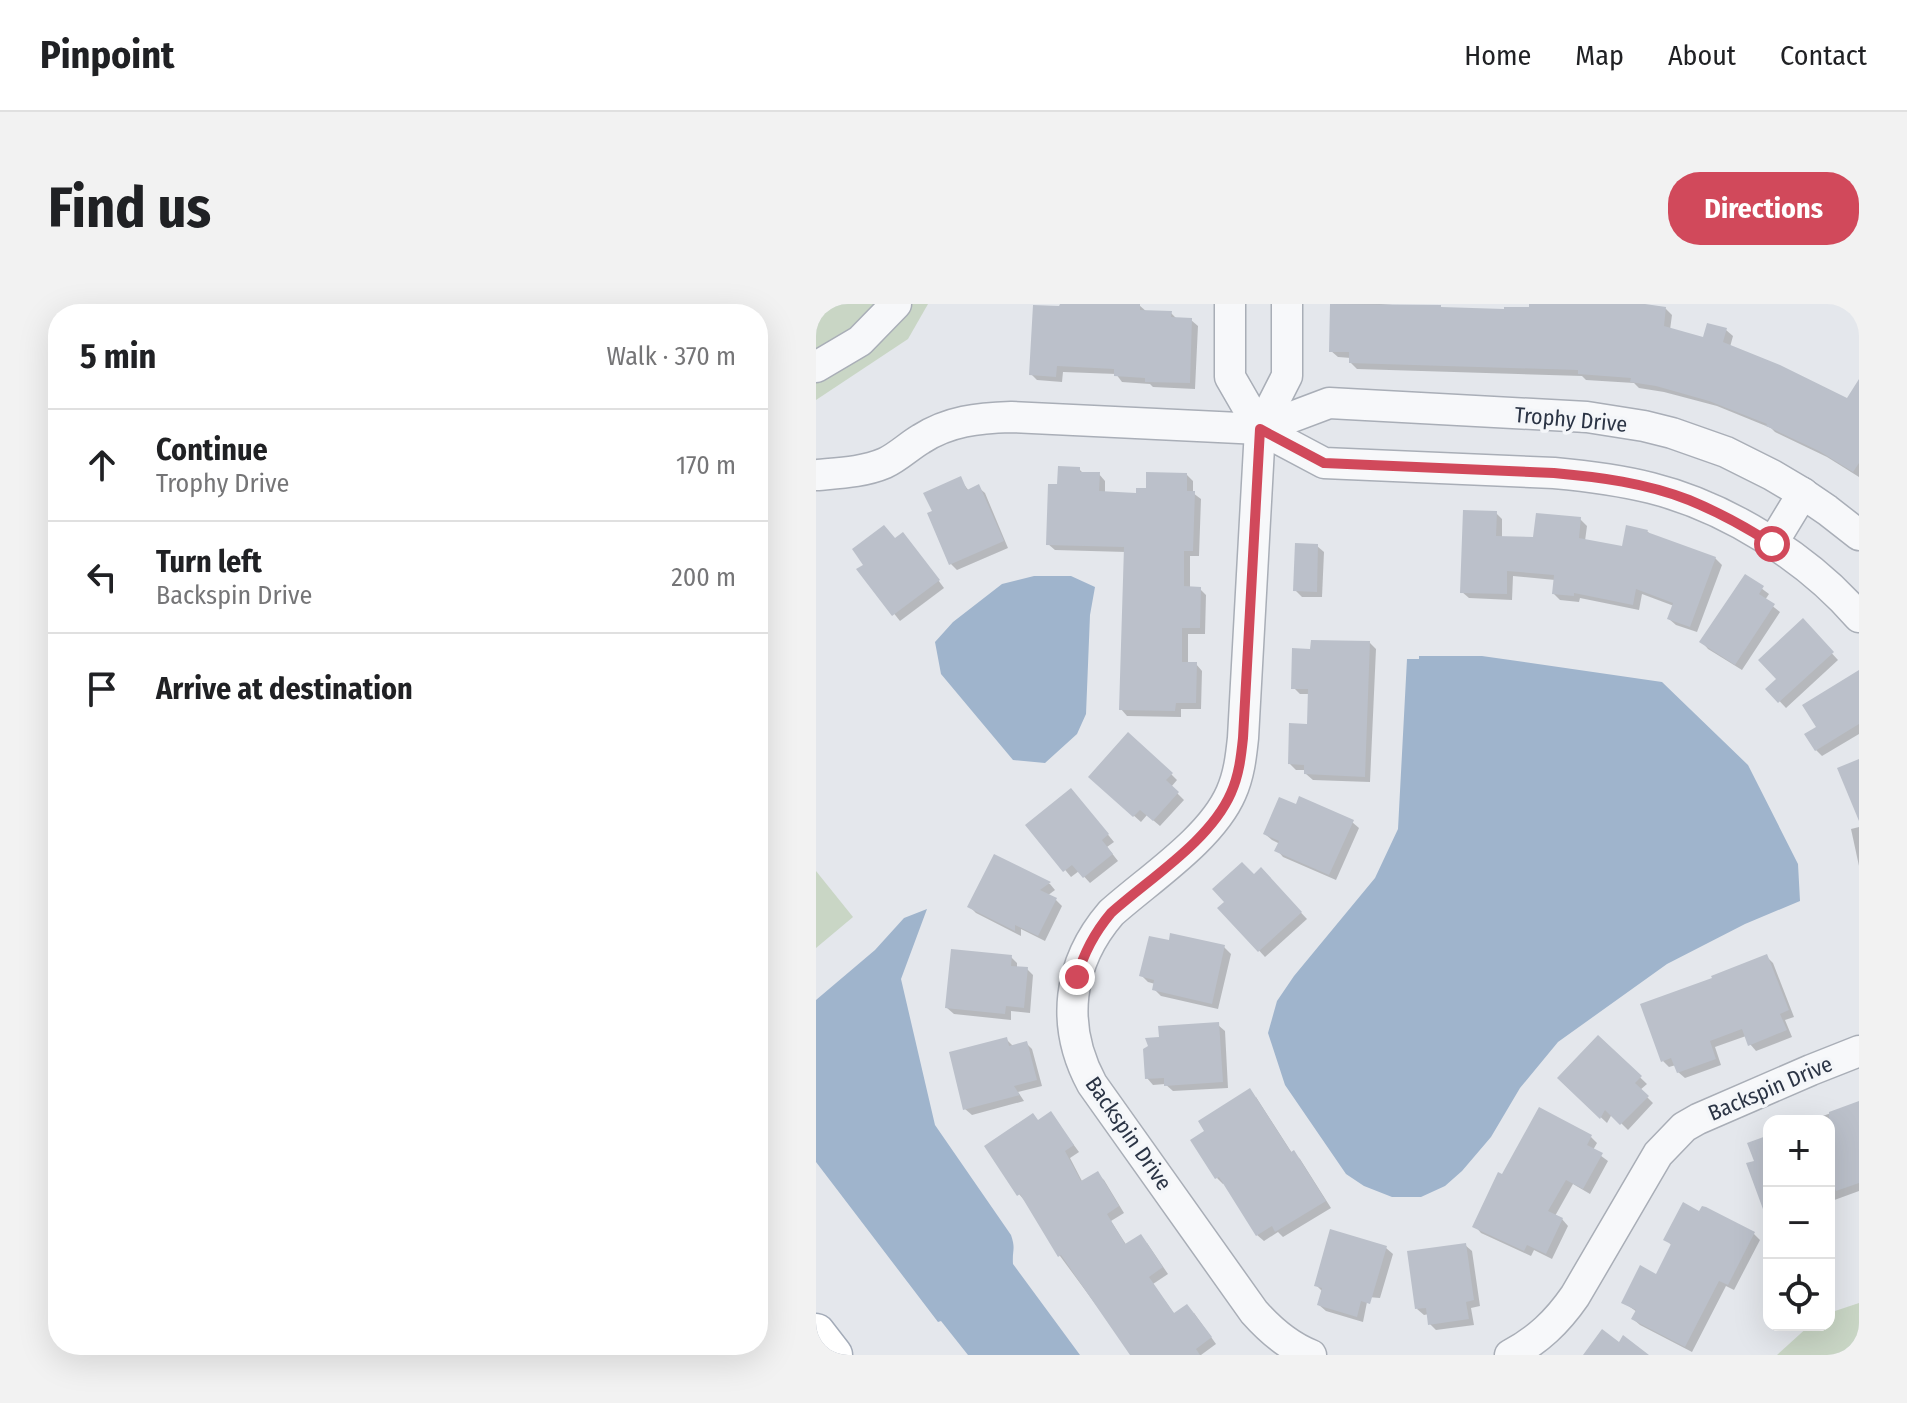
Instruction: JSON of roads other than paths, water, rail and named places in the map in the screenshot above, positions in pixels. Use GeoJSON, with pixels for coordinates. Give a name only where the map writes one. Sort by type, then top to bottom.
{"type":"FeatureCollection","features":[{"type":"Feature","properties":{"kind":"main road"},"geometry":{"type":"LineString","coordinates":[[816,1333],[833,1355]]}},
{"type":"Feature","properties":{"kind":"street"},"geometry":{"type":"LineString","coordinates":[[816,367],[860,341],[896,304]]}},
{"type":"Feature","properties":{"kind":"street"},"geometry":{"type":"LineString","coordinates":[[1230,304],[1230,377],[1260,429]]}},
{"type":"Feature","properties":{"kind":"street","name":"Backspin Drive"},"geometry":{"type":"LineString","coordinates":[[1287,304],[1287,376],[1260,429],[1243,738],[1237,778],[1226,803],[1209,828],[1101,925],[1083,957],[1073,998],[1073,1016],[1077,1049],[1092,1084],[1254,1312],[1286,1342],[1311,1355]]}},
{"type":"Feature","properties":{"kind":"street","name":"Trophy Drive"},"geometry":{"type":"LineString","coordinates":[[818,475],[877,466],[894,459],[936,430],[972,419],[1011,417],[1260,429],[1329,403],[1587,417],[1644,426],[1699,442],[1749,463],[1803,493],[1859,535]]}},
{"type":"Feature","properties":{"kind":"street","name":"Trophy Drive"},"geometry":{"type":"LineString","coordinates":[[1260,429],[1324,463],[1554,473],[1654,489],[1718,513],[1772,544],[1812,572],[1859,617]]}},
{"type":"Feature","properties":{"kind":"street"},"geometry":{"type":"LineString","coordinates":[[1772,544],[1803,493]]}},
{"type":"Feature","properties":{"kind":"street","name":"Backspin Drive"},"geometry":{"type":"LineString","coordinates":[[1510,1355],[1539,1337],[1563,1313],[1658,1154],[1684,1127],[1740,1100],[1859,1051]]}},
{"type":"Feature","properties":{"kind":"water"},"geometry":{"type":"Polygon","coordinates":[[[1034,576],[1071,576],[1095,587],[1090,615],[1086,714],[1077,734],[1045,763],[1013,760],[941,674],[935,642],[953,622],[1002,584],[1034,576]]]}},
{"type":"Feature","properties":{"kind":"water"},"geometry":{"type":"Polygon","coordinates":[[[1419,656],[1482,656],[1662,682],[1748,765],[1798,864],[1800,901],[1745,924],[1667,964],[1558,1042],[1520,1088],[1491,1137],[1462,1171],[1445,1186],[1421,1197],[1392,1197],[1364,1186],[1346,1174],[1285,1085],[1268,1033],[1277,1001],[1375,878],[1398,829],[1407,659],[1419,659],[1419,656]]]}},
{"type":"Feature","properties":{"kind":"water"},"geometry":{"type":"Polygon","coordinates":[[[927,909],[901,979],[935,1125],[1011,1235],[1013,1264],[1080,1355],[968,1355],[941,1321],[938,1322],[816,1162],[816,1000],[875,950],[904,918],[927,909]]]}}]}
